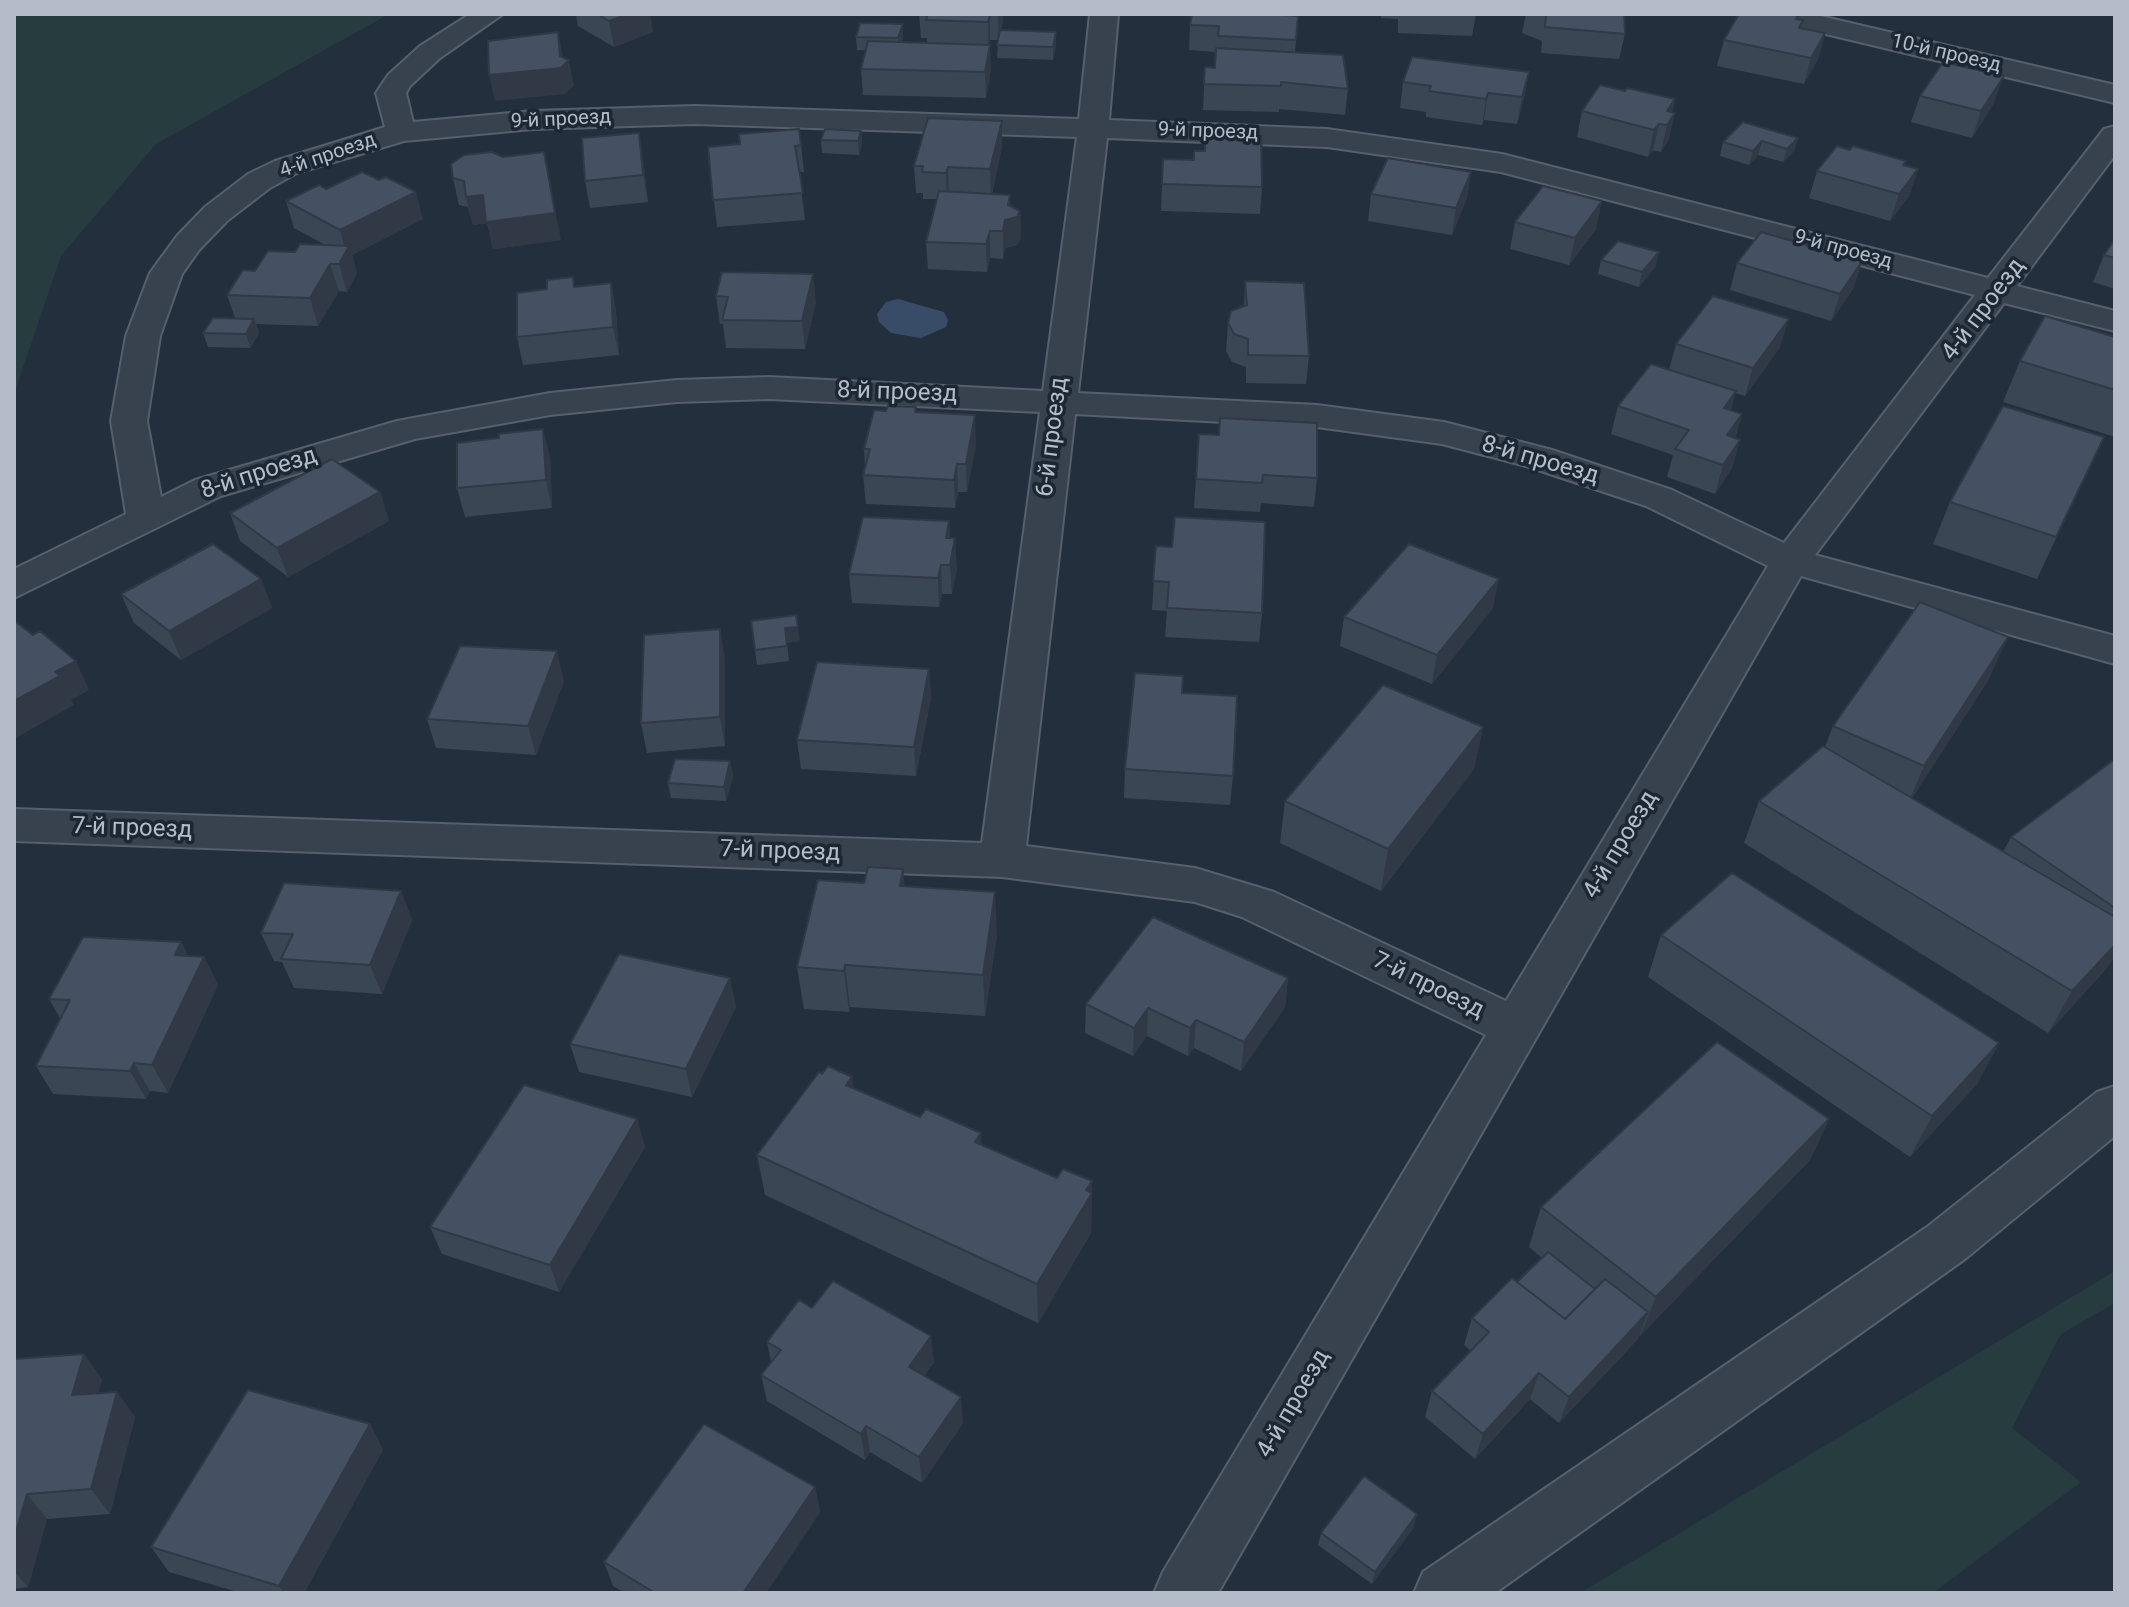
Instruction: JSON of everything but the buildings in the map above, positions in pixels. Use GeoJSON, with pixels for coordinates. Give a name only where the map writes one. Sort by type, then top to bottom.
{"type":"FeatureCollection","features":[{"type":"Feature","properties":{"kind":"street","name":"6-й проезд"},"geometry":{"type":"LineString","coordinates":[[1002,860],[1093,129],[1104,14]]}},
{"type":"Feature","properties":{"kind":"street","name":"10-й проезд"},"geometry":{"type":"LineString","coordinates":[[1777,14],[2115,94]]}},
{"type":"Feature","properties":{"kind":"street","name":"4-й проезд"},"geometry":{"type":"LineString","coordinates":[[146,517],[129,421],[143,336],[166,273],[188,243],[216,214],[259,181],[286,167],[401,132],[391,93],[398,81],[430,52],[476,22]]}},
{"type":"Feature","properties":{"kind":"street","name":"9-й проезд"},"geometry":{"type":"LineString","coordinates":[[401,132],[533,120],[695,115],[1192,130],[1327,138],[1502,163],[2115,321]]}},
{"type":"Feature","properties":{"kind":"street","name":"4-й проезд"},"geometry":{"type":"LineString","coordinates":[[1184,1593],[1513,1026],[1790,561],[1998,293],[2115,135]]}},
{"type":"Feature","properties":{"kind":"street","name":"8-й проезд"},"geometry":{"type":"LineString","coordinates":[[14,585],[208,488],[291,461],[410,429],[550,404],[677,391],[769,388],[1058,400],[1317,416],[1444,433],[1539,458],[1659,498],[1790,561],[2115,650]]}},
{"type":"Feature","properties":{"kind":"street","name":"7-й проезд"},"geometry":{"type":"LineString","coordinates":[[14,825],[1002,860],[1195,885],[1258,904],[1513,1026]]}},
{"type":"Feature","properties":{"kind":"street"},"geometry":{"type":"LineString","coordinates":[[1444,1593],[1946,1243],[2115,1107]]}},
{"type":"Feature","properties":{"kind":"green space"},"geometry":{"type":"Polygon","coordinates":[[[14,14],[389,14],[156,144],[61,256],[14,394],[14,14]]]}},
{"type":"Feature","properties":{"kind":"green space"},"geometry":{"type":"Polygon","coordinates":[[[2115,1271],[2115,1303],[2061,1334],[2012,1428],[2081,1482],[1933,1593],[1580,1593],[2115,1271]]]}},
{"type":"Feature","properties":{"kind":"water"},"geometry":{"type":"Polygon","coordinates":[[[898,299],[944,312],[948,320],[946,327],[921,338],[891,333],[879,322],[877,314],[886,302],[898,299]]]}}]}
